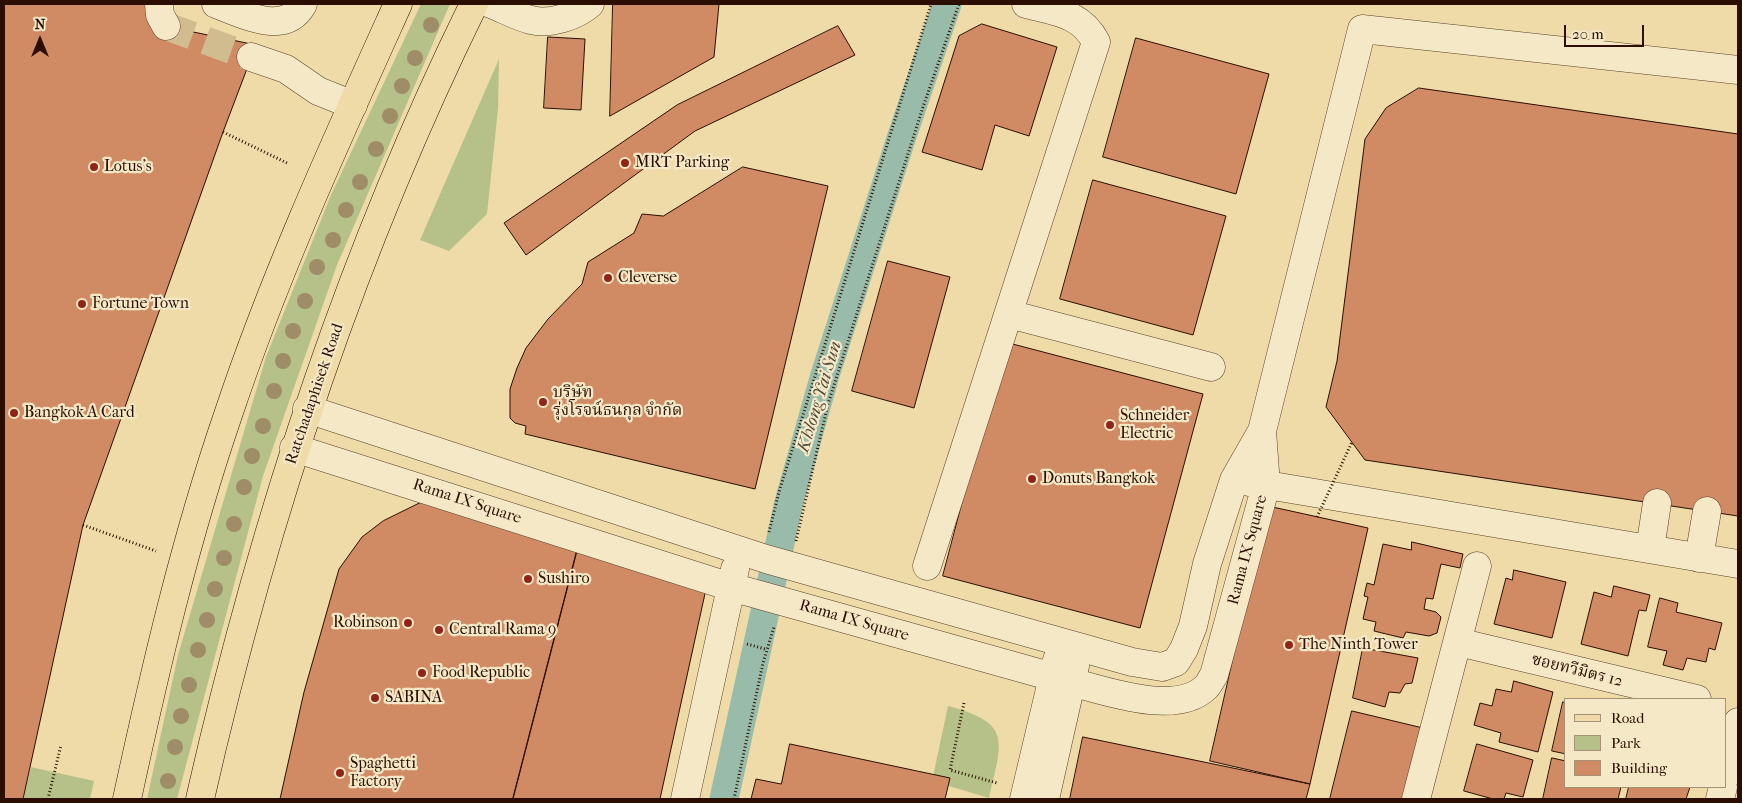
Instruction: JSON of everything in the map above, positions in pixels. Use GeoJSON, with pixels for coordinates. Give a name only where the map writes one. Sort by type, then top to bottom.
{"type":"FeatureCollection","features":[{"type":"Feature","properties":{"kind":"main road"},"geometry":{"type":"LineString","coordinates":[[127,799],[160,652],[192,529],[228,414],[265,312],[398,4]]}},
{"type":"Feature","properties":{"kind":"main road","name":"Ratchadaphisek Road"},"geometry":{"type":"LineString","coordinates":[[200,799],[217,723],[294,448],[307,409],[386,203],[474,4]]}},
{"type":"Feature","properties":{"kind":"street"},"geometry":{"type":"LineString","coordinates":[[216,4],[249,17],[276,22],[298,13],[303,4]]}},
{"type":"Feature","properties":{"kind":"street"},"geometry":{"type":"LineString","coordinates":[[491,4],[532,20],[552,20],[569,16],[590,4]]}},
{"type":"Feature","properties":{"kind":"street"},"geometry":{"type":"LineString","coordinates":[[927,566],[1096,42],[1090,29],[1075,17],[1026,4]]}},
{"type":"Feature","properties":{"kind":"street"},"geometry":{"type":"LineString","coordinates":[[1262,432],[1362,29],[1738,70]]}},
{"type":"Feature","properties":{"kind":"street"},"geometry":{"type":"LineString","coordinates":[[251,57],[286,70],[318,91],[353,105]]}},
{"type":"Feature","properties":{"kind":"street"},"geometry":{"type":"LineString","coordinates":[[1009,314],[1211,367]]}},
{"type":"Feature","properties":{"kind":"street","name":"Rama IX Square"},"geometry":{"type":"LineString","coordinates":[[307,409],[740,550],[777,556],[1132,662],[1162,667],[1176,662],[1184,649],[1193,626],[1208,564],[1234,480],[1262,432]]}},
{"type":"Feature","properties":{"kind":"street","name":"Rama IX Square"},"geometry":{"type":"LineString","coordinates":[[294,448],[762,595],[1062,680],[1118,694],[1166,701],[1189,697],[1205,688],[1214,675],[1266,485],[1262,432]]}},
{"type":"Feature","properties":{"kind":"street"},"geometry":{"type":"LineString","coordinates":[[425,489],[438,452]]}},
{"type":"Feature","properties":{"kind":"street"},"geometry":{"type":"LineString","coordinates":[[1234,480],[1738,564]]}},
{"type":"Feature","properties":{"kind":"street"},"geometry":{"type":"LineString","coordinates":[[1650,549],[1657,503]]}},
{"type":"Feature","properties":{"kind":"street"},"geometry":{"type":"LineString","coordinates":[[1699,558],[1707,511]]}},
{"type":"Feature","properties":{"kind":"street"},"geometry":{"type":"LineString","coordinates":[[685,799],[762,595],[740,550]]}},
{"type":"Feature","properties":{"kind":"street"},"geometry":{"type":"LineString","coordinates":[[1416,799],[1477,566]]}},
{"type":"Feature","properties":{"kind":"street","name":"ซอยทวีมิตร 12"},"geometry":{"type":"LineString","coordinates":[[1458,642],[1693,698]]}},
{"type":"Feature","properties":{"kind":"street"},"geometry":{"type":"LineString","coordinates":[[1045,799],[1062,680],[1070,644]]}},
{"type":"Feature","properties":{"kind":"street"},"geometry":{"type":"LineString","coordinates":[[1024,799],[1062,680]]}},
{"type":"Feature","properties":{"kind":"street"},"geometry":{"type":"LineString","coordinates":[[1727,771],[1738,722]]}},
{"type":"Feature","properties":{"kind":"path"},"geometry":{"type":"LineString","coordinates":[[777,556],[779,492],[931,4]]}},
{"type":"Feature","properties":{"kind":"path"},"geometry":{"type":"LineString","coordinates":[[777,556],[959,4]]}},
{"type":"Feature","properties":{"kind":"path"},"geometry":{"type":"LineString","coordinates":[[223,132],[287,163]]}},
{"type":"Feature","properties":{"kind":"path"},"geometry":{"type":"LineString","coordinates":[[1317,516],[1352,442]]}},
{"type":"Feature","properties":{"kind":"path"},"geometry":{"type":"LineString","coordinates":[[83,526],[156,551]]}},
{"type":"Feature","properties":{"kind":"path"},"geometry":{"type":"LineString","coordinates":[[734,799],[763,664],[762,595]]}},
{"type":"Feature","properties":{"kind":"path"},"geometry":{"type":"LineString","coordinates":[[746,644],[765,649]]}},
{"type":"Feature","properties":{"kind":"path"},"geometry":{"type":"LineString","coordinates":[[964,703],[950,770],[997,783]]}},
{"type":"Feature","properties":{"kind":"path"},"geometry":{"type":"LineString","coordinates":[[48,799],[61,745]]}},
{"type":"Feature","properties":{"kind":"green space"},"geometry":{"type":"Polygon","coordinates":[[[421,4],[450,4],[337,265],[263,476],[177,799],[147,799],[178,655],[266,357],[331,195],[421,4]]]}},
{"type":"Feature","properties":{"kind":"green space"},"geometry":{"type":"Polygon","coordinates":[[[499,59],[498,109],[487,214],[449,251],[420,240],[499,59]]]}},
{"type":"Feature","properties":{"kind":"green space"},"geometry":{"type":"Polygon","coordinates":[[[948,706],[969,712],[984,720],[993,728],[998,737],[997,762],[989,798],[932,781],[948,706]]]}},
{"type":"Feature","properties":{"kind":"green space"},"geometry":{"type":"Polygon","coordinates":[[[31,767],[94,781],[90,799],[23,799],[31,767]]]}},
{"type":"Feature","properties":{"kind":"building","name":"Fortune Town"},"geometry":{"type":"Polygon","coordinates":[[[4,4],[151,4],[150,23],[256,45],[223,132],[83,525],[23,799],[4,799],[4,4]]]}},
{"type":"Feature","properties":{"kind":"building"},"geometry":{"type":"Polygon","coordinates":[[[613,4],[719,4],[714,57],[610,116],[613,4]]]}},
{"type":"Feature","properties":{"kind":"building"},"geometry":{"type":"Polygon","coordinates":[[[982,24],[1057,47],[1029,136],[995,125],[982,170],[922,152],[959,36],[982,24]]]}},
{"type":"Feature","properties":{"kind":"building"},"geometry":{"type":"Polygon","coordinates":[[[838,26],[855,55],[695,131],[526,255],[504,223],[677,105],[838,26]]]}},
{"type":"Feature","properties":{"kind":"building"},"geometry":{"type":"Polygon","coordinates":[[[548,37],[585,39],[581,110],[544,108],[548,37]]]}},
{"type":"Feature","properties":{"kind":"building"},"geometry":{"type":"Polygon","coordinates":[[[1136,38],[1269,74],[1236,194],[1103,157],[1136,38]]]}},
{"type":"Feature","properties":{"kind":"building"},"geometry":{"type":"Polygon","coordinates":[[[1419,88],[1738,134],[1738,516],[1365,460],[1326,407],[1337,361],[1365,139],[1386,108],[1419,88]]]}},
{"type":"Feature","properties":{"kind":"building"},"geometry":{"type":"Polygon","coordinates":[[[743,167],[828,186],[755,489],[525,434],[526,426],[515,423],[510,418],[510,389],[517,368],[526,348],[548,319],[582,284],[588,262],[634,233],[642,214],[663,216],[743,167]]]}},
{"type":"Feature","properties":{"kind":"building"},"geometry":{"type":"Polygon","coordinates":[[[1093,180],[1226,216],[1193,335],[1060,299],[1093,180]]]}},
{"type":"Feature","properties":{"kind":"building"},"geometry":{"type":"Polygon","coordinates":[[[888,261],[950,277],[914,408],[852,391],[888,261]]]}},
{"type":"Feature","properties":{"kind":"building"},"geometry":{"type":"Polygon","coordinates":[[[1005,342],[1203,394],[1140,628],[943,576],[1005,342]]]}},
{"type":"Feature","properties":{"kind":"building","name":"Central Rama 9"},"geometry":{"type":"Polygon","coordinates":[[[424,501],[578,547],[513,799],[280,799],[304,692],[339,569],[362,537],[383,521],[424,501]]]}},
{"type":"Feature","properties":{"kind":"building","name":"The Ninth Tower"},"geometry":{"type":"Polygon","coordinates":[[[1268,506],[1368,528],[1310,784],[1210,761],[1268,506]]]}},
{"type":"Feature","properties":{"kind":"building"},"geometry":{"type":"Polygon","coordinates":[[[1412,542],[1463,554],[1460,568],[1441,564],[1433,599],[1426,598],[1424,609],[1436,612],[1441,617],[1437,633],[1429,636],[1406,632],[1403,638],[1374,631],[1376,622],[1363,619],[1368,597],[1364,596],[1367,583],[1374,585],[1383,544],[1411,550],[1412,542]]]}},
{"type":"Feature","properties":{"kind":"building"},"geometry":{"type":"Polygon","coordinates":[[[578,547],[706,589],[660,799],[513,799],[578,547]]]}},
{"type":"Feature","properties":{"kind":"building"},"geometry":{"type":"Polygon","coordinates":[[[1514,570],[1566,582],[1552,638],[1494,624],[1506,578],[1512,580],[1514,570]]]}},
{"type":"Feature","properties":{"kind":"building"},"geometry":{"type":"Polygon","coordinates":[[[1614,586],[1650,595],[1646,611],[1639,610],[1628,656],[1581,644],[1594,592],[1611,597],[1614,586]]]}},
{"type":"Feature","properties":{"kind":"building"},"geometry":{"type":"Polygon","coordinates":[[[1660,598],[1678,603],[1676,612],[1722,623],[1715,650],[1709,648],[1706,662],[1687,658],[1683,670],[1663,665],[1667,651],[1648,647],[1660,598]]]}},
{"type":"Feature","properties":{"kind":"building"},"geometry":{"type":"Polygon","coordinates":[[[1363,648],[1418,658],[1412,683],[1405,684],[1400,693],[1389,692],[1385,707],[1353,698],[1363,648]]]}},
{"type":"Feature","properties":{"kind":"building"},"geometry":{"type":"Polygon","coordinates":[[[1514,681],[1553,692],[1538,752],[1499,742],[1501,733],[1474,725],[1480,703],[1492,706],[1496,689],[1511,692],[1514,681]]]}},
{"type":"Feature","properties":{"kind":"building"},"geometry":{"type":"Polygon","coordinates":[[[1563,702],[1564,754],[1552,751],[1563,702]]]}},
{"type":"Feature","properties":{"kind":"building"},"geometry":{"type":"Polygon","coordinates":[[[1352,711],[1423,728],[1405,799],[1330,799],[1352,711]]]}},
{"type":"Feature","properties":{"kind":"building"},"geometry":{"type":"Polygon","coordinates":[[[1083,737],[1310,784],[1306,799],[1070,799],[1083,737]]]}},
{"type":"Feature","properties":{"kind":"building"},"geometry":{"type":"Polygon","coordinates":[[[790,744],[950,778],[945,799],[751,799],[756,779],[781,784],[790,744]]]}},
{"type":"Feature","properties":{"kind":"building"},"geometry":{"type":"Polygon","coordinates":[[[1477,744],[1533,760],[1523,797],[1506,793],[1504,799],[1493,799],[1464,791],[1477,744]]]}},
{"type":"Feature","properties":{"kind":"building"},"geometry":{"type":"Polygon","coordinates":[[[1552,758],[1564,761],[1564,788],[1621,788],[1618,799],[1543,799],[1552,758]]]}},
{"type":"Feature","properties":{"kind":"building"},"geometry":{"type":"Polygon","coordinates":[[[1629,788],[1690,788],[1686,799],[1626,799],[1629,788]]]}},
{"type":"Feature","properties":{"kind":"waterway","name":"Khlong Yai Sun"},"geometry":{"type":"LineString","coordinates":[[724,799],[789,502],[825,375],[901,139],[947,4]]}},
{"type":"Feature","properties":{"kind":"tunnel"},"geometry":{"type":"LineString","coordinates":[[166,26],[251,57]]}},
{"type":"Feature","properties":{"kind":"place","name":"MRT Parking"},"geometry":{"type":"Point","coordinates":[625,163]}},
{"type":"Feature","properties":{"kind":"place","name":"Lotus's"},"geometry":{"type":"Point","coordinates":[94,167]}},
{"type":"Feature","properties":{"kind":"place","name":"Cleverse"},"geometry":{"type":"Point","coordinates":[608,278]}},
{"type":"Feature","properties":{"kind":"place","name":"Fortune Town"},"geometry":{"type":"Point","coordinates":[82,304]}},
{"type":"Feature","properties":{"kind":"place","name":"บริษัท รุ่งโรจน์ธนกุล จำกัด"},"geometry":{"type":"Point","coordinates":[543,402]}},
{"type":"Feature","properties":{"kind":"place","name":"Bangkok A Card"},"geometry":{"type":"Point","coordinates":[14,413]}},
{"type":"Feature","properties":{"kind":"place","name":"Schneider Electric"},"geometry":{"type":"Point","coordinates":[1110,425]}},
{"type":"Feature","properties":{"kind":"place","name":"Donuts Bangkok"},"geometry":{"type":"Point","coordinates":[1032,479]}},
{"type":"Feature","properties":{"kind":"place","name":"Sushiro"},"geometry":{"type":"Point","coordinates":[528,579]}},
{"type":"Feature","properties":{"kind":"place","name":"Robinson"},"geometry":{"type":"Point","coordinates":[408,623]}},
{"type":"Feature","properties":{"kind":"place","name":"Central Rama 9"},"geometry":{"type":"Point","coordinates":[439,630]}},
{"type":"Feature","properties":{"kind":"place","name":"The Ninth Tower"},"geometry":{"type":"Point","coordinates":[1289,645]}},
{"type":"Feature","properties":{"kind":"place","name":"Food Republic"},"geometry":{"type":"Point","coordinates":[422,673]}},
{"type":"Feature","properties":{"kind":"place","name":"SABINA"},"geometry":{"type":"Point","coordinates":[375,698]}},
{"type":"Feature","properties":{"kind":"place","name":"Spaghetti Factory"},"geometry":{"type":"Point","coordinates":[340,773]}}]}
